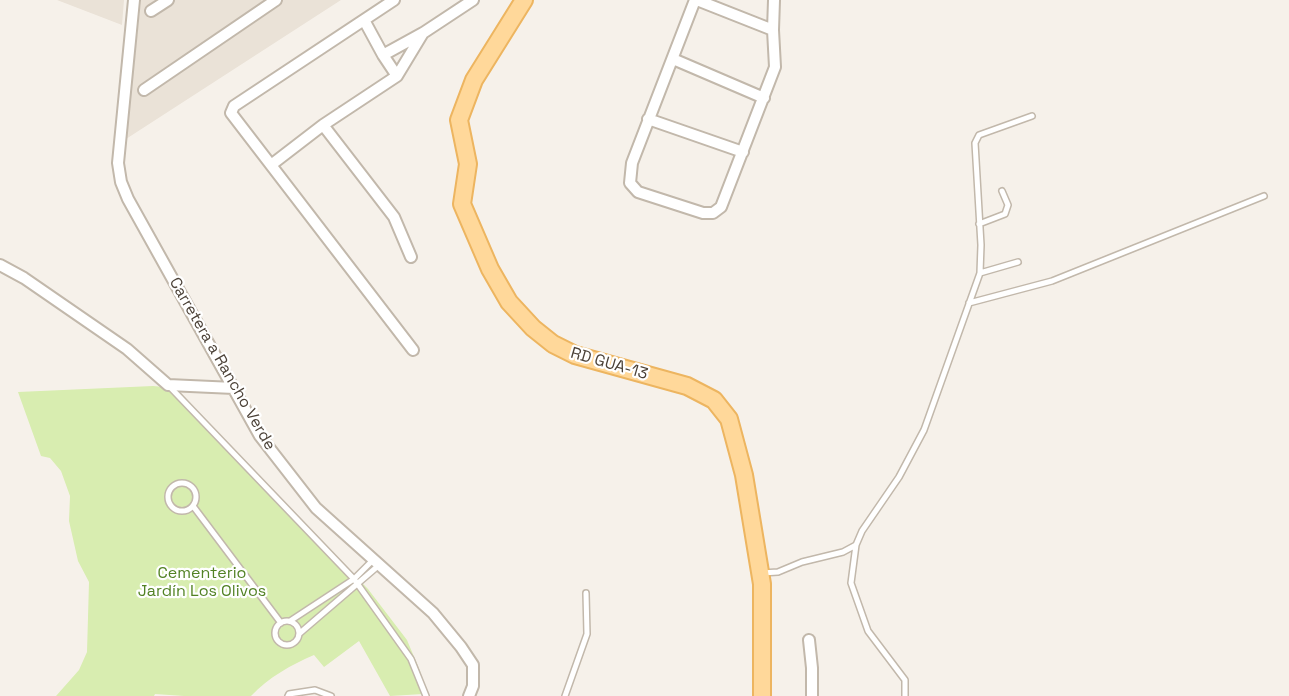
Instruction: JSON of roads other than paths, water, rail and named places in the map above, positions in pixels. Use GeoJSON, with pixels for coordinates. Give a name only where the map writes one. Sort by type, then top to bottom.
{"type":"FeatureCollection","features":[{"type":"Feature","properties":{"kind":"main road","name":"RD GUA-13"},"geometry":{"type":"LineString","coordinates":[[524,0],[474,80],[459,120],[468,164],[462,204],[490,269],[509,302],[533,328],[553,344],[574,355],[687,386],[714,400],[729,418],[744,475],[760,573],[762,696]]}},
{"type":"Feature","properties":{"kind":"street","name":"Carretera a Rancho Verde"},"geometry":{"type":"LineString","coordinates":[[134,0],[118,163],[121,182],[128,198],[260,435],[316,508],[433,613],[461,647],[473,665],[473,686],[469,696]]}},
{"type":"Feature","properties":{"kind":"street"},"geometry":{"type":"LineString","coordinates":[[151,11],[168,0]]}},
{"type":"Feature","properties":{"kind":"street"},"geometry":{"type":"LineString","coordinates":[[144,90],[276,0]]}},
{"type":"Feature","properties":{"kind":"street"},"geometry":{"type":"LineString","coordinates":[[394,0],[231,109],[231,113],[413,350]]}},
{"type":"Feature","properties":{"kind":"street"},"geometry":{"type":"LineString","coordinates":[[383,55],[423,33],[473,0]]}},
{"type":"Feature","properties":{"kind":"street"},"geometry":{"type":"LineString","coordinates":[[772,30],[696,0],[632,163],[630,183],[638,192],[703,213],[713,213],[721,207],[775,67],[772,30],[774,0]]}},
{"type":"Feature","properties":{"kind":"street"},"geometry":{"type":"LineString","coordinates":[[364,20],[397,76]]}},
{"type":"Feature","properties":{"kind":"street"},"geometry":{"type":"LineString","coordinates":[[271,165],[323,125],[397,76],[423,33]]}},
{"type":"Feature","properties":{"kind":"street"},"geometry":{"type":"LineString","coordinates":[[673,58],[764,98]]}},
{"type":"Feature","properties":{"kind":"street"},"geometry":{"type":"LineString","coordinates":[[648,119],[743,152]]}},
{"type":"Feature","properties":{"kind":"street"},"geometry":{"type":"LineString","coordinates":[[323,125],[394,217],[411,257]]}},
{"type":"Feature","properties":{"kind":"street"},"geometry":{"type":"LineString","coordinates":[[0,264],[127,349],[168,385],[234,388]]}},
{"type":"Feature","properties":{"kind":"street"},"geometry":{"type":"LineString","coordinates":[[809,640],[812,696]]}},
{"type":"Feature","properties":{"kind":"lane"},"geometry":{"type":"LineString","coordinates":[[905,696],[905,680],[868,631],[851,583],[856,545],[862,531],[899,477],[924,430],[980,273],[981,245],[975,143],[979,135],[1032,116]]}},
{"type":"Feature","properties":{"kind":"lane"},"geometry":{"type":"LineString","coordinates":[[979,224],[1005,214],[1008,205],[1002,190]]}},
{"type":"Feature","properties":{"kind":"lane"},"geometry":{"type":"LineString","coordinates":[[969,303],[1052,281],[1264,196]]}},
{"type":"Feature","properties":{"kind":"lane"},"geometry":{"type":"LineString","coordinates":[[980,273],[1018,262]]}},
{"type":"Feature","properties":{"kind":"lane"},"geometry":{"type":"LineString","coordinates":[[168,385],[356,581],[411,658],[426,696]]}},
{"type":"Feature","properties":{"kind":"lane"},"geometry":{"type":"LineString","coordinates":[[180,483],[190,485],[196,498],[193,507],[185,512],[172,508],[167,500],[171,487],[180,483]]}},
{"type":"Feature","properties":{"kind":"lane"},"geometry":{"type":"LineString","coordinates":[[193,507],[281,622]]}},
{"type":"Feature","properties":{"kind":"lane"},"geometry":{"type":"LineString","coordinates":[[760,573],[778,572],[802,562],[843,552],[856,545]]}},
{"type":"Feature","properties":{"kind":"lane"},"geometry":{"type":"LineString","coordinates":[[356,581],[290,621],[281,622],[276,627],[277,639],[281,644],[294,644],[300,633],[356,581],[375,563]]}},
{"type":"Feature","properties":{"kind":"lane"},"geometry":{"type":"LineString","coordinates":[[565,696],[587,634],[586,592]]}},
{"type":"Feature","properties":{"kind":"lane"},"geometry":{"type":"LineString","coordinates":[[290,621],[298,627],[300,633]]}},
{"type":"Feature","properties":{"kind":"lane"},"geometry":{"type":"LineString","coordinates":[[288,696],[315,690],[331,696]]}},
{"type":"Feature","properties":{"kind":"park label","name":"Cementerio Jardín Los Olivos"},"geometry":{"type":"Point","coordinates":[202,583]}}]}
